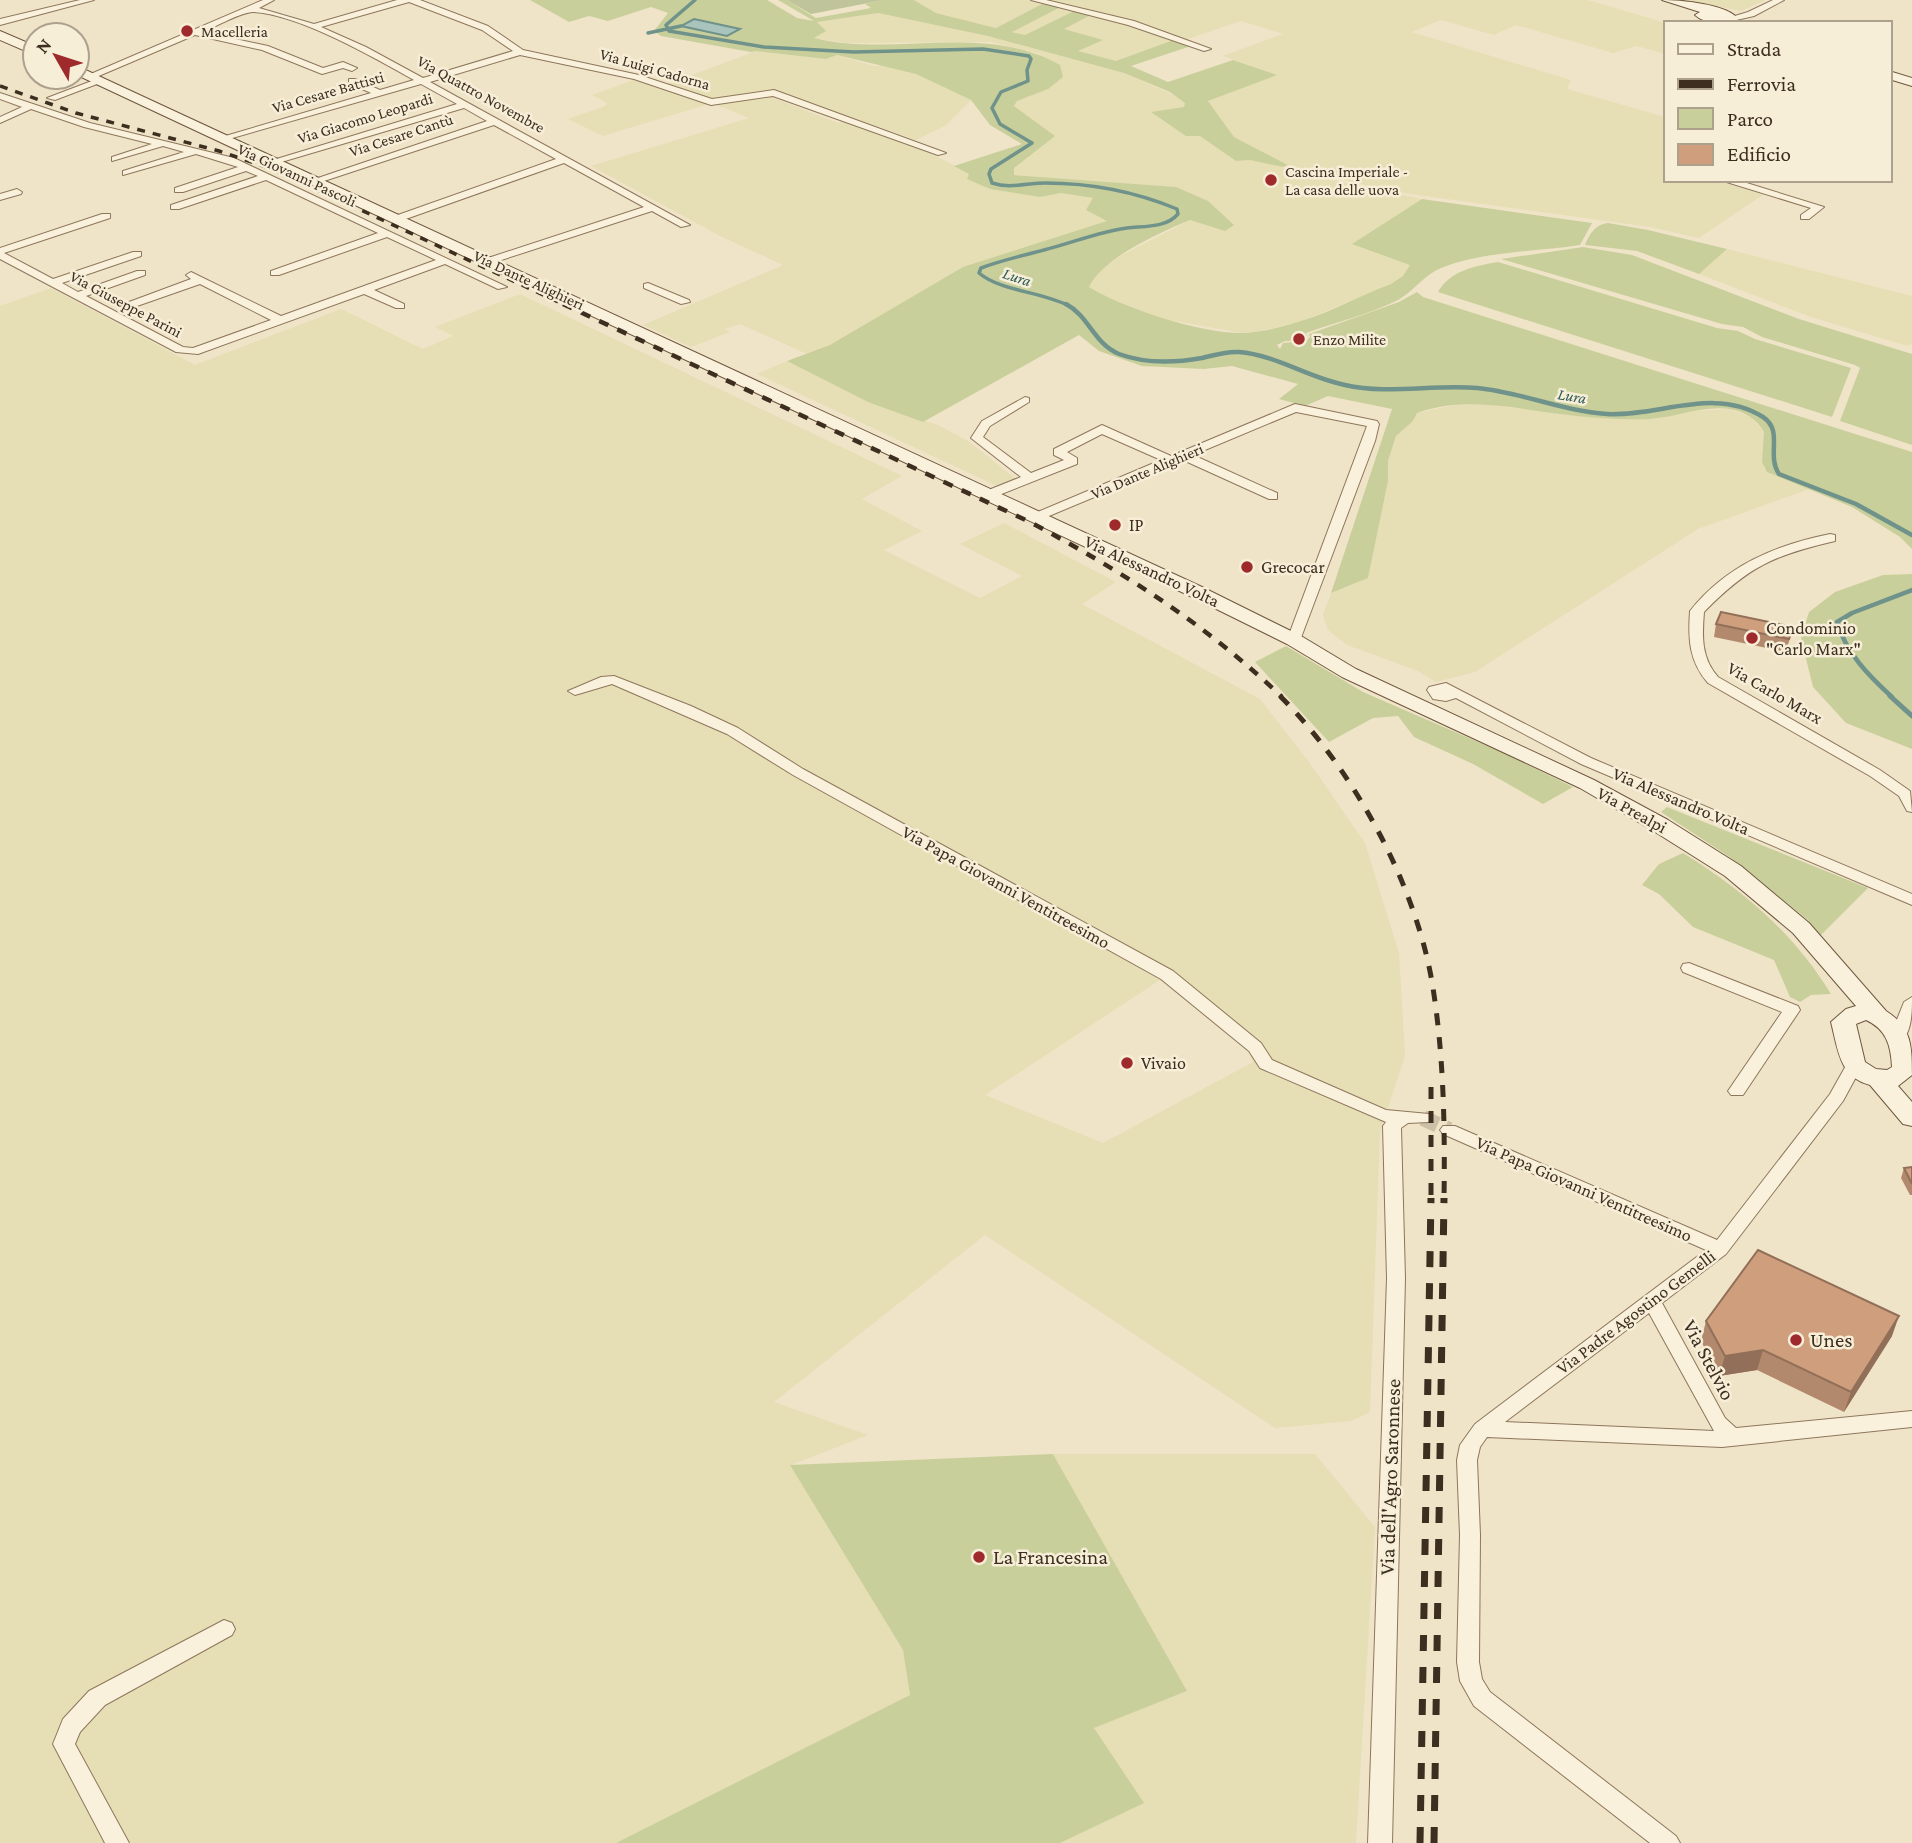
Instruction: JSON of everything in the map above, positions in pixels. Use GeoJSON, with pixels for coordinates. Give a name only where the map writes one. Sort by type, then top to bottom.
{"type":"FeatureCollection","features":[{"type":"Feature","properties":{"kind":"street"},"geometry":{"type":"LineString","coordinates":[[0,22],[90,0]]}},
{"type":"Feature","properties":{"kind":"street"},"geometry":{"type":"LineString","coordinates":[[91,75],[198,33],[271,0]]}},
{"type":"Feature","properties":{"kind":"street"},"geometry":{"type":"LineString","coordinates":[[315,26],[406,0]]}},
{"type":"Feature","properties":{"kind":"street"},"geometry":{"type":"LineString","coordinates":[[412,0],[485,28],[520,52]]}},
{"type":"Feature","properties":{"kind":"street"},"geometry":{"type":"LineString","coordinates":[[1035,0],[1131,23],[1207,49]]}},
{"type":"Feature","properties":{"kind":"street"},"geometry":{"type":"LineString","coordinates":[[1667,0],[1721,18],[1749,15],[1780,0]]}},
{"type":"Feature","properties":{"kind":"street","name":"Via Quattro Novembre"},"geometry":{"type":"LineString","coordinates":[[253,9],[284,15],[315,26],[423,81],[685,225]]}},
{"type":"Feature","properties":{"kind":"street"},"geometry":{"type":"LineString","coordinates":[[198,33],[265,48],[322,71],[342,65],[352,68]]}},
{"type":"Feature","properties":{"kind":"street"},"geometry":{"type":"LineString","coordinates":[[0,36],[21,45]]}},
{"type":"Feature","properties":{"kind":"street","name":"Via Cesare Battisti"},"geometry":{"type":"LineString","coordinates":[[225,138],[520,52]]}},
{"type":"Feature","properties":{"kind":"street","name":"Via Luigi Cadorna"},"geometry":{"type":"LineString","coordinates":[[520,52],[636,77],[711,102],[774,93],[941,153]]}},
{"type":"Feature","properties":{"kind":"street"},"geometry":{"type":"LineString","coordinates":[[1891,76],[1912,82]]}},
{"type":"Feature","properties":{"kind":"street","name":"Via Dante Alighieri"},"geometry":{"type":"LineString","coordinates":[[91,77],[985,492]]}},
{"type":"Feature","properties":{"kind":"street"},"geometry":{"type":"LineString","coordinates":[[352,81],[379,93]]}},
{"type":"Feature","properties":{"kind":"street"},"geometry":{"type":"LineString","coordinates":[[51,99],[64,91]]}},
{"type":"Feature","properties":{"kind":"street","name":"Via Giovanni Pascoli"},"geometry":{"type":"LineString","coordinates":[[0,96],[87,125],[231,160],[502,286]]}},
{"type":"Feature","properties":{"kind":"street","name":"Via Giacomo Leopardi"},"geometry":{"type":"LineString","coordinates":[[275,161],[464,105]]}},
{"type":"Feature","properties":{"kind":"street"},"geometry":{"type":"LineString","coordinates":[[0,120],[29,107]]}},
{"type":"Feature","properties":{"kind":"street","name":"Via Cesare Cantù"},"geometry":{"type":"LineString","coordinates":[[317,180],[495,121]]}},
{"type":"Feature","properties":{"kind":"street"},"geometry":{"type":"LineString","coordinates":[[115,159],[164,143]]}},
{"type":"Feature","properties":{"kind":"street"},"geometry":{"type":"LineString","coordinates":[[125,173],[196,151]]}},
{"type":"Feature","properties":{"kind":"street"},"geometry":{"type":"LineString","coordinates":[[399,218],[565,159]]}},
{"type":"Feature","properties":{"kind":"street"},"geometry":{"type":"LineString","coordinates":[[179,190],[247,167]]}},
{"type":"Feature","properties":{"kind":"street"},"geometry":{"type":"LineString","coordinates":[[175,207],[266,177]]}},
{"type":"Feature","properties":{"kind":"street"},"geometry":{"type":"LineString","coordinates":[[1731,182],[1819,207],[1805,217]]}},
{"type":"Feature","properties":{"kind":"street"},"geometry":{"type":"LineString","coordinates":[[0,197],[17,192]]}},
{"type":"Feature","properties":{"kind":"street"},"geometry":{"type":"LineString","coordinates":[[489,261],[653,207]]}},
{"type":"Feature","properties":{"kind":"street"},"geometry":{"type":"LineString","coordinates":[[0,253],[106,216]]}},
{"type":"Feature","properties":{"kind":"street"},"geometry":{"type":"LineString","coordinates":[[275,273],[388,233]]}},
{"type":"Feature","properties":{"kind":"street","name":"Via Giuseppe Parini"},"geometry":{"type":"LineString","coordinates":[[0,253],[76,296],[186,352],[203,350],[446,260]]}},
{"type":"Feature","properties":{"kind":"street"},"geometry":{"type":"LineString","coordinates":[[52,283],[137,254]]}},
{"type":"Feature","properties":{"kind":"street"},"geometry":{"type":"LineString","coordinates":[[76,296],[141,273]]}},
{"type":"Feature","properties":{"kind":"street"},"geometry":{"type":"LineString","coordinates":[[133,304],[195,278],[282,321]]}},
{"type":"Feature","properties":{"kind":"street"},"geometry":{"type":"LineString","coordinates":[[648,286],[685,302]]}},
{"type":"Feature","properties":{"kind":"street"},"geometry":{"type":"LineString","coordinates":[[365,290],[400,306]]}},
{"type":"Feature","properties":{"kind":"street"},"geometry":{"type":"LineString","coordinates":[[1025,400],[986,424],[977,438],[1030,478]]}},
{"type":"Feature","properties":{"kind":"street","name":"Via Dante Alighieri"},"geometry":{"type":"LineString","coordinates":[[1037,517],[1295,408],[1373,424],[1294,640]]}},
{"type":"Feature","properties":{"kind":"street"},"geometry":{"type":"LineString","coordinates":[[985,492],[1073,461],[1058,452],[1102,429],[1273,496]]}},
{"type":"Feature","properties":{"kind":"street","name":"Via Alessandro Volta"},"geometry":{"type":"LineString","coordinates":[[985,492],[1294,640],[1349,673],[1395,695]]}},
{"type":"Feature","properties":{"kind":"street","name":"Via Carlo Marx"},"geometry":{"type":"LineString","coordinates":[[1830,538],[1802,543],[1758,559],[1725,581],[1697,611],[1695,648],[1705,673],[1713,680],[1875,773],[1910,798]]}},
{"type":"Feature","properties":{"kind":"street","name":"Via Papa Giovanni Ventitreesimo"},"geometry":{"type":"LineString","coordinates":[[575,691],[606,680],[614,680],[673,702],[775,755],[798,772],[1167,975],[1255,1047],[1266,1065],[1383,1116],[1413,1118]]}},
{"type":"Feature","properties":{"kind":"street","name":"Via Alessandro Volta"},"geometry":{"type":"LineString","coordinates":[[1454,693],[1586,761],[1912,900]]}},
{"type":"Feature","properties":{"kind":"street","name":"Via Prealpi"},"geometry":{"type":"LineString","coordinates":[[1395,695],[1507,745],[1660,825],[1733,871],[1801,928],[1887,1024]]}},
{"type":"Feature","properties":{"kind":"street"},"geometry":{"type":"LineString","coordinates":[[1689,968],[1792,1010],[1737,1091]]}},
{"type":"Feature","properties":{"kind":"street"},"geometry":{"type":"LineString","coordinates":[[1839,970],[1843,1022],[1867,1074],[1912,1118]]}},
{"type":"Feature","properties":{"kind":"street"},"geometry":{"type":"LineString","coordinates":[[1887,1024],[1912,1001]]}},
{"type":"Feature","properties":{"kind":"street"},"geometry":{"type":"LineString","coordinates":[[1843,1022],[1860,1013],[1887,1024],[1905,1058],[1904,1069],[1912,1094]]}},
{"type":"Feature","properties":{"kind":"street"},"geometry":{"type":"LineString","coordinates":[[1867,1074],[1893,1079],[1904,1069]]}},
{"type":"Feature","properties":{"kind":"street","name":"Via Padre Agostino Gemelli"},"geometry":{"type":"LineString","coordinates":[[1476,1437],[1720,1249],[1837,1097],[1867,1074]]}},
{"type":"Feature","properties":{"kind":"street","name":"Via dell'Agro Saronnese"},"geometry":{"type":"LineString","coordinates":[[1380,1843],[1396,1278],[1392,1126],[1413,1118]]}},
{"type":"Feature","properties":{"kind":"street","name":"Via Papa Giovanni Ventitreesimo"},"geometry":{"type":"LineString","coordinates":[[1449,1130],[1720,1249]]}},
{"type":"Feature","properties":{"kind":"street","name":"Via Stelvio"},"geometry":{"type":"LineString","coordinates":[[1652,1301],[1718,1423],[1732,1436]]}},
{"type":"Feature","properties":{"kind":"street"},"geometry":{"type":"LineString","coordinates":[[1668,1843],[1482,1699],[1471,1681],[1468,1662],[1467,1460],[1476,1437],[1722,1439],[1912,1419]]}},
{"type":"Feature","properties":{"kind":"street"},"geometry":{"type":"LineString","coordinates":[[117,1843],[64,1744],[71,1726],[97,1698],[224,1629]]}},
{"type":"Feature","properties":{"kind":"shaded area"},"geometry":{"type":"Polygon","coordinates":[[[914,0],[1588,0],[1664,22],[1664,54],[1637,46],[1613,53],[1516,25],[1494,35],[1441,20],[1412,32],[1571,80],[1567,89],[1664,117],[1664,182],[1720,182],[1764,194],[1699,238],[1650,227],[1410,194],[1355,183],[1288,165],[1234,137],[1208,101],[1276,75],[1223,56],[1283,34],[1241,21],[1182,41],[1176,39],[1116,61],[1077,51],[1101,40],[1063,29],[1092,15],[1076,10],[1025,35],[1011,32],[1060,8],[1044,3],[996,28],[936,13],[914,0]]]}},
{"type":"Feature","properties":{"kind":"shaded area"},"geometry":{"type":"Polygon","coordinates":[[[1684,0],[1766,0],[1741,11],[1684,0]]]}},
{"type":"Feature","properties":{"kind":"shaded area"},"geometry":{"type":"Polygon","coordinates":[[[878,13],[1028,44],[1124,73],[1178,97],[1185,103],[1184,108],[1152,112],[1200,135],[1236,161],[1268,163],[1307,175],[1422,199],[1353,244],[1411,265],[1403,276],[1391,284],[1302,321],[1261,331],[1241,333],[1169,320],[1109,300],[1089,287],[1094,274],[1122,255],[1190,220],[1225,231],[1176,187],[1014,175],[1014,168],[1054,136],[1014,106],[1017,101],[1048,89],[1040,54],[991,42],[846,43],[813,38],[816,22],[878,13]]]}},
{"type":"Feature","properties":{"kind":"shaded area"},"geometry":{"type":"Polygon","coordinates":[[[756,51],[826,59],[837,55],[874,66],[888,66],[916,74],[971,100],[945,126],[916,140],[774,91],[720,100],[709,98],[712,103],[603,136],[568,119],[605,106],[607,103],[592,95],[636,79],[668,84],[756,51]]]}},
{"type":"Feature","properties":{"kind":"shaded area"},"geometry":{"type":"Polygon","coordinates":[[[753,97],[771,97],[838,123],[846,121],[921,148],[970,174],[967,178],[990,189],[1040,197],[1061,193],[1093,198],[1108,221],[1011,253],[830,345],[807,354],[740,324],[725,329],[730,332],[691,347],[643,325],[783,265],[722,237],[591,166],[749,118],[717,105],[753,97]]]}},
{"type":"Feature","properties":{"kind":"shaded area"},"geometry":{"type":"Polygon","coordinates":[[[1727,249],[1912,296],[1912,344],[1907,346],[1808,316],[1699,274],[1727,249]]]}},
{"type":"Feature","properties":{"kind":"shaded area"},"geometry":{"type":"Polygon","coordinates":[[[51,288],[195,365],[341,309],[423,349],[453,336],[435,327],[520,294],[902,476],[862,499],[922,531],[884,550],[980,598],[1022,576],[960,544],[1004,523],[1116,582],[1082,604],[1260,699],[1309,762],[1365,843],[1399,953],[1405,1056],[1380,1132],[1370,1412],[1351,1421],[1275,1428],[985,1235],[774,1402],[868,1435],[791,1465],[903,1650],[910,1695],[616,1843],[0,1843],[0,306],[51,288]],[[1160,980],[985,1095],[1103,1143],[1253,1062],[1248,1049],[1160,980]]]}},
{"type":"Feature","properties":{"kind":"shaded area"},"geometry":{"type":"Polygon","coordinates":[[[787,361],[868,402],[938,425],[968,441],[1019,481],[999,487],[757,374],[787,361]]]}},
{"type":"Feature","properties":{"kind":"shaded area"},"geometry":{"type":"Polygon","coordinates":[[[1460,404],[1613,419],[1653,419],[1696,411],[1730,409],[1753,418],[1764,432],[1764,468],[1809,489],[1698,529],[1475,672],[1436,682],[1418,671],[1347,645],[1328,630],[1323,615],[1331,593],[1368,578],[1388,481],[1388,461],[1396,436],[1413,421],[1417,413],[1460,404]]]}},
{"type":"Feature","properties":{"kind":"shaded area"},"geometry":{"type":"Polygon","coordinates":[[[1053,1454],[1315,1454],[1375,1527],[1356,1843],[1060,1843],[1143,1803],[1093,1728],[1187,1691],[1053,1454]]]}},
{"type":"Feature","properties":{"kind":"green space"},"geometry":{"type":"Polygon","coordinates":[[[530,0],[767,0],[797,18],[814,21],[778,0],[787,0],[816,18],[871,8],[865,4],[884,0],[914,0],[936,13],[996,28],[1044,3],[1061,7],[1012,32],[1025,35],[1076,10],[1093,14],[1064,29],[1103,40],[1078,51],[1116,61],[1176,39],[1191,46],[1131,66],[1168,82],[1233,60],[1277,75],[1208,101],[1234,137],[1288,165],[1283,167],[1250,160],[1236,161],[1200,136],[1186,136],[1151,112],[1184,107],[1185,103],[1170,92],[1124,73],[988,36],[878,13],[817,22],[826,31],[814,38],[876,45],[1000,45],[1031,52],[1060,65],[1063,77],[1048,89],[1017,101],[1014,106],[1055,136],[1014,168],[1014,175],[1176,187],[1208,201],[1234,225],[1225,231],[1190,220],[1178,225],[1148,239],[1106,266],[1089,287],[1142,311],[1206,329],[1243,333],[1287,325],[1391,284],[1403,276],[1410,265],[1352,244],[1422,199],[1592,223],[1580,245],[1492,255],[1457,262],[1435,271],[1398,300],[1306,333],[1304,340],[1285,341],[1277,345],[1280,349],[1283,343],[1306,341],[1310,337],[1309,334],[1399,302],[1417,292],[1423,297],[1912,452],[1912,549],[1900,537],[1852,507],[1767,472],[1762,462],[1764,432],[1754,420],[1735,410],[1720,408],[1660,418],[1628,419],[1582,417],[1488,405],[1452,405],[1417,413],[1413,421],[1396,436],[1388,461],[1388,481],[1368,578],[1331,593],[1392,409],[1328,396],[1305,406],[1279,399],[1298,384],[1232,366],[1204,369],[1142,366],[1099,351],[1079,335],[923,422],[868,402],[787,361],[830,345],[963,267],[1107,221],[1086,210],[1093,198],[1061,193],[1040,197],[990,189],[967,179],[969,174],[954,166],[1022,144],[990,125],[971,100],[916,74],[837,55],[826,59],[751,52],[661,36],[654,31],[668,13],[651,7],[608,21],[589,16],[569,22],[530,0]]]}},
{"type":"Feature","properties":{"kind":"green space"},"geometry":{"type":"Polygon","coordinates":[[[787,0],[884,0],[811,14],[787,0]]]}},
{"type":"Feature","properties":{"kind":"green space"},"geometry":{"type":"Polygon","coordinates":[[[1608,223],[1727,249],[1699,274],[1637,251],[1585,245],[1594,230],[1608,223]]]}},
{"type":"Feature","properties":{"kind":"green space"},"geometry":{"type":"Polygon","coordinates":[[[1583,247],[1632,255],[1799,319],[1912,354],[1912,445],[1840,421],[1860,368],[1855,365],[1762,337],[1743,327],[1722,324],[1501,259],[1583,247]]]}},
{"type":"Feature","properties":{"kind":"green space"},"geometry":{"type":"Polygon","coordinates":[[[1498,262],[1717,328],[1738,331],[1755,339],[1851,368],[1832,417],[1438,292],[1456,274],[1498,262]]]}},
{"type":"Feature","properties":{"kind":"green space"},"geometry":{"type":"Polygon","coordinates":[[[1912,574],[1912,749],[1846,723],[1813,687],[1801,638],[1809,612],[1835,592],[1883,575],[1912,574]]]}},
{"type":"Feature","properties":{"kind":"green space"},"geometry":{"type":"Polygon","coordinates":[[[1286,646],[1363,692],[1508,755],[1573,787],[1543,804],[1473,764],[1414,737],[1398,716],[1373,718],[1329,742],[1255,662],[1286,646]]]}},
{"type":"Feature","properties":{"kind":"green space"},"geometry":{"type":"Polygon","coordinates":[[[1667,807],[1868,888],[1819,937],[1809,921],[1728,856],[1661,812],[1667,807]]]}},
{"type":"Feature","properties":{"kind":"green space"},"geometry":{"type":"Polygon","coordinates":[[[1683,853],[1727,882],[1784,932],[1831,994],[1811,995],[1800,1002],[1790,997],[1774,960],[1693,927],[1659,894],[1642,885],[1659,864],[1683,853]]]}},
{"type":"Feature","properties":{"kind":"green space","name":"La Francesina"},"geometry":{"type":"Polygon","coordinates":[[[1053,1454],[1187,1691],[1094,1728],[1144,1803],[1060,1843],[616,1843],[910,1695],[903,1650],[790,1465],[1053,1454]]]}},
{"type":"Feature","properties":{"kind":"water"},"geometry":{"type":"Polygon","coordinates":[[[694,19],[740,29],[727,36],[681,26],[694,19]]]}},
{"type":"Feature","properties":{"kind":"building"},"geometry":{"type":"Polygon","coordinates":[[[1721,612],[1793,627],[1789,639],[1716,624],[1721,612]]]}},
{"type":"Feature","properties":{"kind":"building"},"geometry":{"type":"Polygon","coordinates":[[[1912,1167],[1912,1184],[1904,1168],[1912,1167]]]}},
{"type":"Feature","properties":{"kind":"building","name":"Unes"},"geometry":{"type":"Polygon","coordinates":[[[1758,1250],[1899,1316],[1851,1392],[1763,1350],[1725,1356],[1706,1321],[1758,1250]]]}},
{"type":"Feature","properties":{"kind":"waterway","name":"Lura"},"geometry":{"type":"LineString","coordinates":[[668,29],[666,25],[695,0]]}},
{"type":"Feature","properties":{"kind":"waterway"},"geometry":{"type":"LineString","coordinates":[[668,29],[681,26]]}},
{"type":"Feature","properties":{"kind":"waterway"},"geometry":{"type":"LineString","coordinates":[[648,33],[668,29]]}},
{"type":"Feature","properties":{"kind":"waterway","name":"Lura"},"geometry":{"type":"LineString","coordinates":[[668,29],[764,47],[854,52],[983,49],[1029,56],[1031,59],[1027,70],[1028,81],[1001,92],[992,108],[1000,124],[1032,143],[991,169],[989,174],[992,183],[1012,186],[1062,183],[1096,187],[1161,203],[1177,209],[1178,214],[1161,224],[1106,232],[981,268],[979,273],[998,284],[1069,306]]}},
{"type":"Feature","properties":{"kind":"waterway","name":"Lura"},"geometry":{"type":"LineString","coordinates":[[1066,304],[1080,315],[1103,344],[1119,354],[1139,360],[1181,361],[1239,352],[1266,357],[1332,382],[1361,388],[1477,388],[1607,414],[1706,403],[1745,408],[1763,417],[1773,429],[1775,467],[1779,474],[1856,504],[1912,535]]}},
{"type":"Feature","properties":{"kind":"waterway","name":"Lura"},"geometry":{"type":"LineString","coordinates":[[1892,697],[1852,654],[1837,622],[1852,613],[1912,590]]}},
{"type":"Feature","properties":{"kind":"waterway","name":"Lura"},"geometry":{"type":"LineString","coordinates":[[1890,696],[1912,716]]}},
{"type":"Feature","properties":{"kind":"tunnel"},"geometry":{"type":"LineString","coordinates":[[1423,1118],[1449,1130]]}},
{"type":"Feature","properties":{"kind":"railway"},"geometry":{"type":"LineString","coordinates":[[0,86],[76,113],[219,151],[275,170],[567,306]]}},
{"type":"Feature","properties":{"kind":"railway"},"geometry":{"type":"LineString","coordinates":[[563,304],[1032,523],[1100,561],[1163,601],[1253,670],[1282,697]]}},
{"type":"Feature","properties":{"kind":"railway"},"geometry":{"type":"LineString","coordinates":[[1280,696],[1307,725],[1356,793],[1378,831],[1413,909],[1433,988],[1440,1041],[1444,1198]]}},
{"type":"Feature","properties":{"kind":"railway"},"geometry":{"type":"LineString","coordinates":[[1431,1087],[1431,1198]]}},
{"type":"Feature","properties":{"kind":"railway"},"geometry":{"type":"LineString","coordinates":[[1420,1843],[1431,1198]]}},
{"type":"Feature","properties":{"kind":"railway"},"geometry":{"type":"LineString","coordinates":[[1434,1843],[1444,1198]]}},
{"type":"Feature","properties":{"kind":"place","name":"Macelleria"},"geometry":{"type":"Point","coordinates":[187,31]}},
{"type":"Feature","properties":{"kind":"place","name":"Cascina Imperiale - La casa delle uova"},"geometry":{"type":"Point","coordinates":[1271,180]}},
{"type":"Feature","properties":{"kind":"place","name":"Enzo Milite"},"geometry":{"type":"Point","coordinates":[1299,339]}},
{"type":"Feature","properties":{"kind":"place","name":"IP"},"geometry":{"type":"Point","coordinates":[1115,525]}},
{"type":"Feature","properties":{"kind":"place","name":"Grecocar"},"geometry":{"type":"Point","coordinates":[1247,567]}},
{"type":"Feature","properties":{"kind":"place","name":"Condominio \"Carlo Marx\""},"geometry":{"type":"Point","coordinates":[1752,638]}},
{"type":"Feature","properties":{"kind":"place","name":"Vivaio"},"geometry":{"type":"Point","coordinates":[1127,1063]}},
{"type":"Feature","properties":{"kind":"place","name":"Unes"},"geometry":{"type":"Point","coordinates":[1796,1340]}},
{"type":"Feature","properties":{"kind":"place","name":"La Francesina"},"geometry":{"type":"Point","coordinates":[979,1557]}}]}
